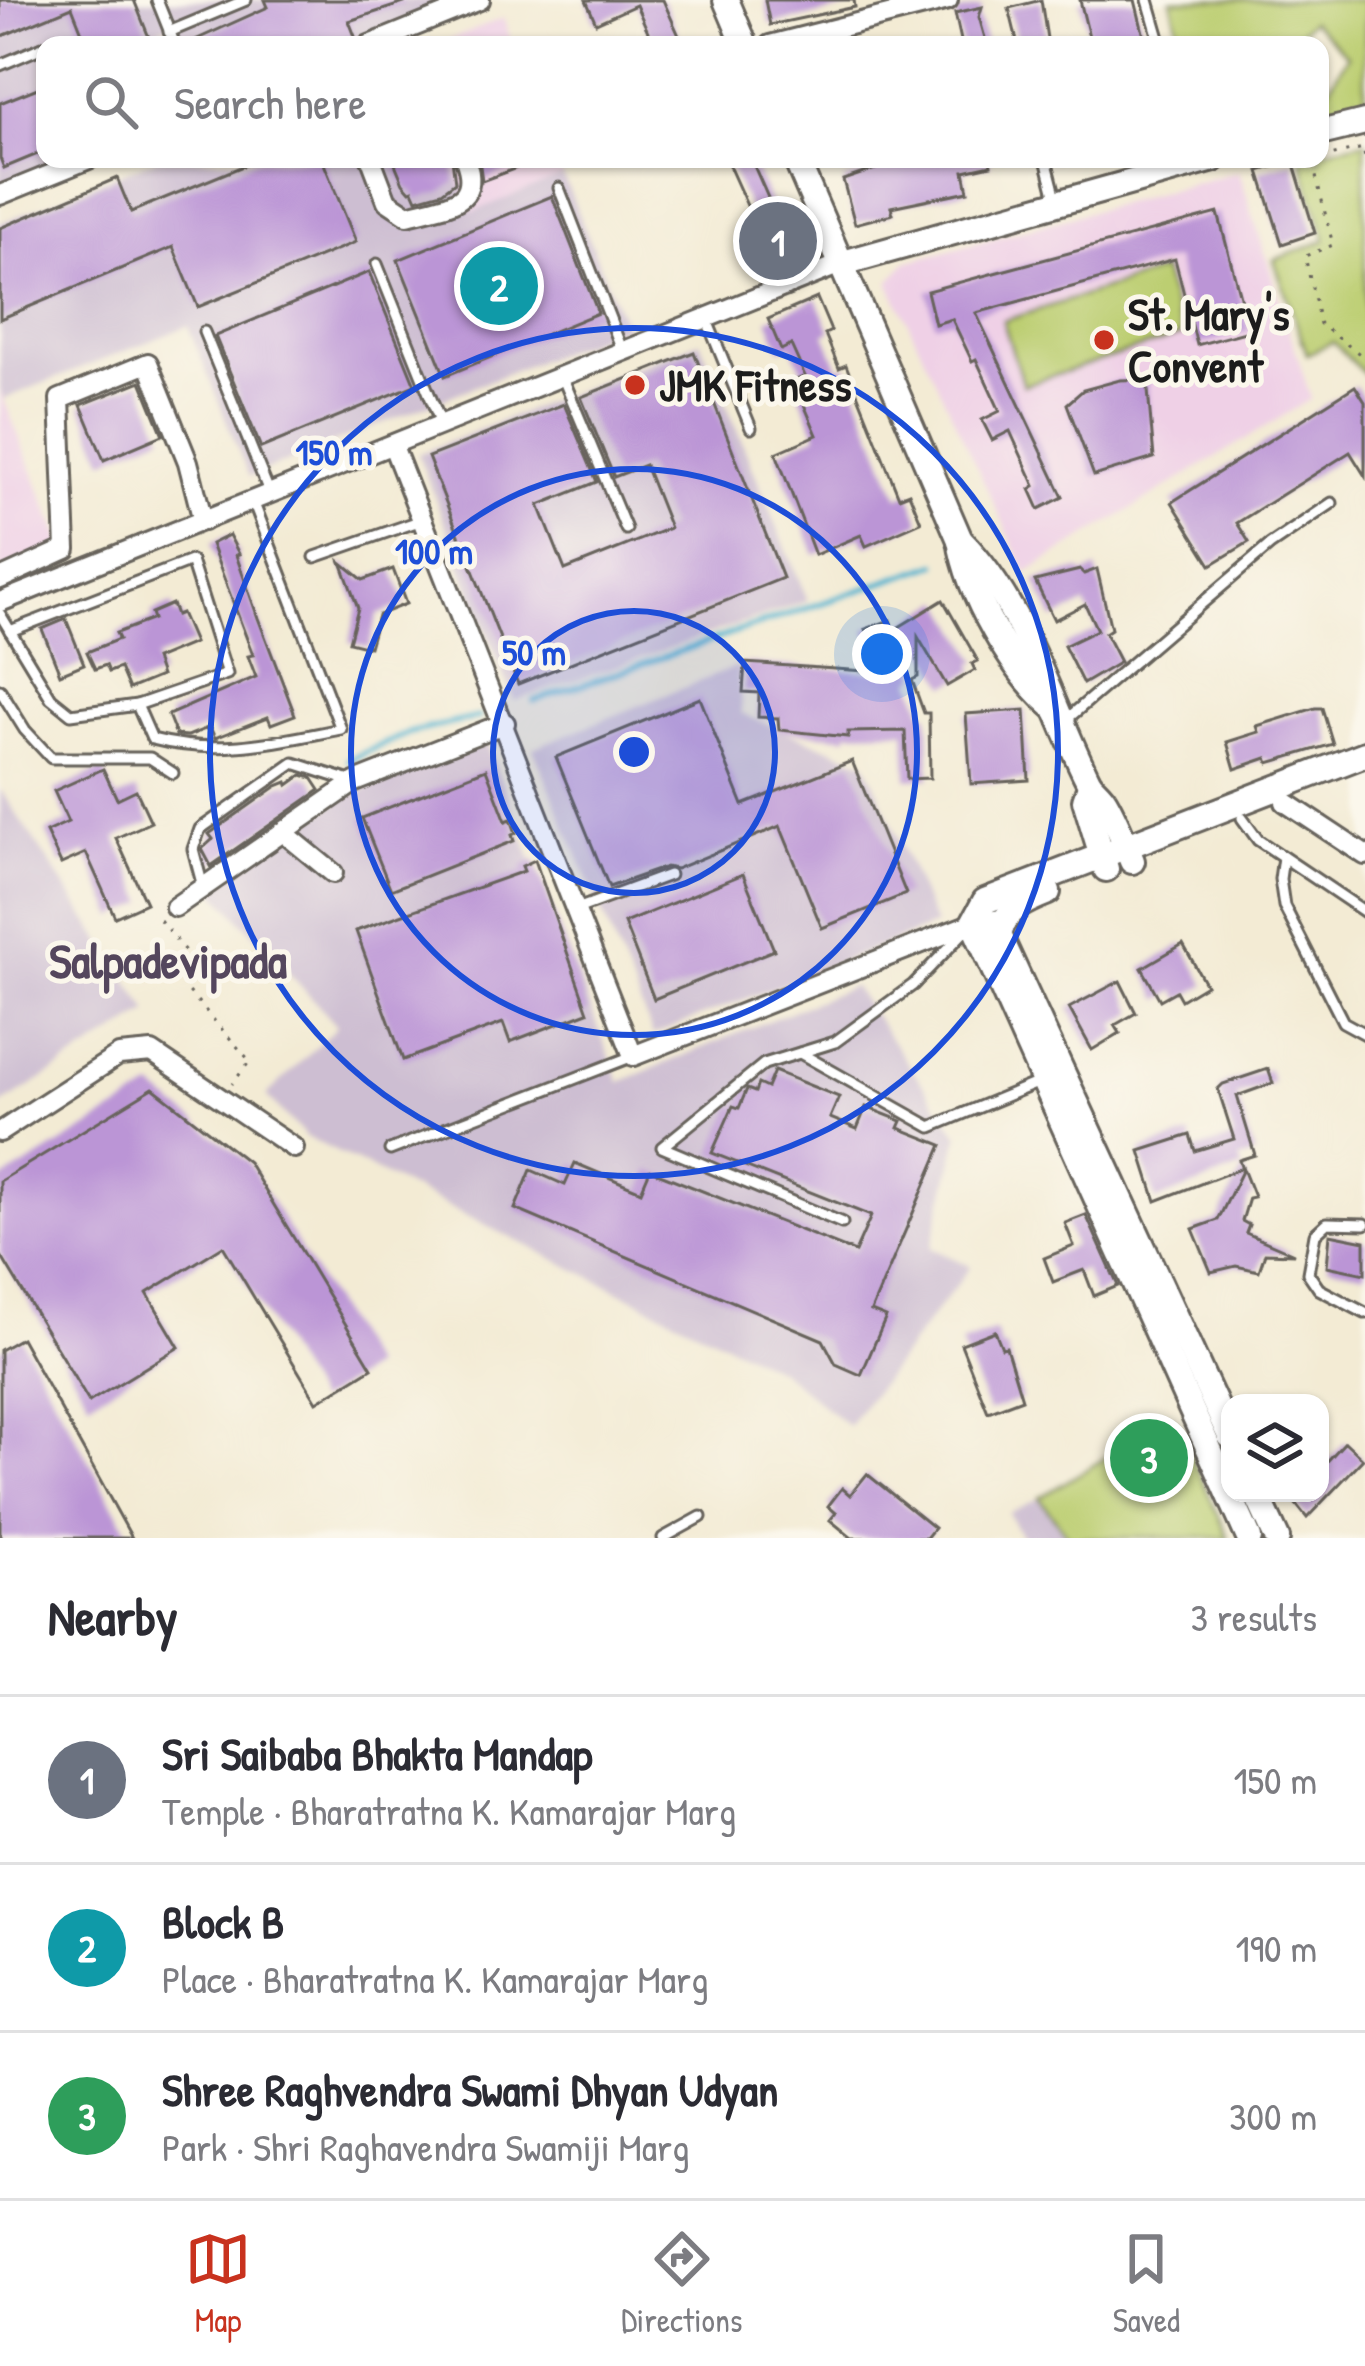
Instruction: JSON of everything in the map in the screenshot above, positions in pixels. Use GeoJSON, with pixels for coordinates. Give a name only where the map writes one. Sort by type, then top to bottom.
{"type":"FeatureCollection","features":[{"type":"Feature","properties":{"kind":"street"},"geometry":{"type":"LineString","coordinates":[[417,36],[480,0]]}},
{"type":"Feature","properties":{"kind":"street"},"geometry":{"type":"LineString","coordinates":[[726,0],[741,36]]}},
{"type":"Feature","properties":{"kind":"street"},"geometry":{"type":"LineString","coordinates":[[806,36],[949,0]]}},
{"type":"Feature","properties":{"kind":"street"},"geometry":{"type":"LineString","coordinates":[[1329,131],[1365,122]]}},
{"type":"Feature","properties":{"kind":"street"},"geometry":{"type":"LineString","coordinates":[[0,195],[67,168]]}},
{"type":"Feature","properties":{"kind":"street"},"geometry":{"type":"LineString","coordinates":[[374,168],[387,201],[408,215],[462,198],[471,190],[469,168]]}},
{"type":"Feature","properties":{"kind":"street"},"geometry":{"type":"LineString","coordinates":[[800,168],[960,540],[981,561],[1004,621],[1046,676],[1090,786],[1102,795],[1129,853]]}},
{"type":"Feature","properties":{"kind":"street"},"geometry":{"type":"LineString","coordinates":[[0,602],[843,263],[1176,168]]}},
{"type":"Feature","properties":{"kind":"street"},"geometry":{"type":"LineString","coordinates":[[0,579],[66,549],[60,399],[148,363],[188,462],[203,520]]}},
{"type":"Feature","properties":{"kind":"street"},"geometry":{"type":"LineString","coordinates":[[393,446],[633,1056],[973,923],[1003,919]]}},
{"type":"Feature","properties":{"kind":"street"},"geometry":{"type":"LineString","coordinates":[[175,908],[355,782],[505,724]]}},
{"type":"Feature","properties":{"kind":"street"},"geometry":{"type":"LineString","coordinates":[[973,923],[985,901],[1037,889],[1261,807],[1357,766]]}},
{"type":"Feature","properties":{"kind":"street"},"geometry":{"type":"LineString","coordinates":[[1090,786],[1085,800],[1104,862]]}},
{"type":"Feature","properties":{"kind":"street"},"geometry":{"type":"LineString","coordinates":[[1261,807],[1365,855]]}},
{"type":"Feature","properties":{"kind":"street"},"geometry":{"type":"LineString","coordinates":[[283,832],[333,873]]}},
{"type":"Feature","properties":{"kind":"street"},"geometry":{"type":"LineString","coordinates":[[1037,889],[1003,919],[999,935],[1047,1072]]}},
{"type":"Feature","properties":{"kind":"street"},"geometry":{"type":"LineString","coordinates":[[973,923],[1089,1155],[1261,1534]]}},
{"type":"Feature","properties":{"kind":"street"},"geometry":{"type":"LineString","coordinates":[[0,1132],[118,1055],[152,1052],[294,1148]]}},
{"type":"Feature","properties":{"kind":"street"},"geometry":{"type":"LineString","coordinates":[[1196,1391],[1221,1424]]}},
{"type":"Feature","properties":{"kind":"street"},"geometry":{"type":"LineString","coordinates":[[1257,1502],[1261,1534]]}},
{"type":"Feature","properties":{"kind":"lane"},"geometry":{"type":"LineString","coordinates":[[157,0],[171,36]]}},
{"type":"Feature","properties":{"kind":"lane"},"geometry":{"type":"LineString","coordinates":[[169,32],[246,0]]}},
{"type":"Feature","properties":{"kind":"lane"},"geometry":{"type":"LineString","coordinates":[[1148,0],[1158,36]]}},
{"type":"Feature","properties":{"kind":"lane"},"geometry":{"type":"LineString","coordinates":[[0,64],[36,49]]}},
{"type":"Feature","properties":{"kind":"lane"},"geometry":{"type":"LineString","coordinates":[[1048,168],[1057,202]]}},
{"type":"Feature","properties":{"kind":"lane"},"geometry":{"type":"LineString","coordinates":[[559,188],[623,352]]}},
{"type":"Feature","properties":{"kind":"lane"},"geometry":{"type":"LineString","coordinates":[[376,264],[442,426]]}},
{"type":"Feature","properties":{"kind":"lane"},"geometry":{"type":"LineString","coordinates":[[706,318],[751,428]]}},
{"type":"Feature","properties":{"kind":"lane"},"geometry":{"type":"LineString","coordinates":[[137,705],[152,739],[194,750],[277,742],[341,729],[204,332]]}},
{"type":"Feature","properties":{"kind":"lane"},"geometry":{"type":"LineString","coordinates":[[562,376],[626,530]]}},
{"type":"Feature","properties":{"kind":"lane"},"geometry":{"type":"LineString","coordinates":[[1059,714],[1270,545],[1332,503]]}},
{"type":"Feature","properties":{"kind":"lane"},"geometry":{"type":"LineString","coordinates":[[315,557],[422,520]]}},
{"type":"Feature","properties":{"kind":"lane"},"geometry":{"type":"LineString","coordinates":[[0,614],[10,632],[51,698],[71,714],[137,705],[227,674],[191,562],[10,632]]}},
{"type":"Feature","properties":{"kind":"lane"},"geometry":{"type":"LineString","coordinates":[[0,690],[25,730],[51,758],[150,758],[173,773]]}},
{"type":"Feature","properties":{"kind":"lane"},"geometry":{"type":"LineString","coordinates":[[203,887],[193,849],[200,830],[294,763],[355,782]]}},
{"type":"Feature","properties":{"kind":"lane"},"geometry":{"type":"LineString","coordinates":[[1261,807],[1258,840],[1365,912]]}},
{"type":"Feature","properties":{"kind":"lane"},"geometry":{"type":"LineString","coordinates":[[1283,857],[1284,906],[1343,1022],[1365,1034]]}},
{"type":"Feature","properties":{"kind":"lane"},"geometry":{"type":"LineString","coordinates":[[577,908],[669,875]]}},
{"type":"Feature","properties":{"kind":"lane"},"geometry":{"type":"LineString","coordinates":[[842,1223],[662,1147],[764,1064],[835,1042],[913,985],[973,923]]}},
{"type":"Feature","properties":{"kind":"lane"},"geometry":{"type":"LineString","coordinates":[[800,1053],[931,1127],[1047,1072]]}},
{"type":"Feature","properties":{"kind":"lane"},"geometry":{"type":"LineString","coordinates":[[390,1150],[633,1056]]}},
{"type":"Feature","properties":{"kind":"lane"},"geometry":{"type":"LineString","coordinates":[[1365,1224],[1328,1223],[1315,1234],[1308,1273],[1319,1289],[1365,1313]]}},
{"type":"Feature","properties":{"kind":"lane"},"geometry":{"type":"LineString","coordinates":[[663,1538],[701,1517]]}},
{"type":"Feature","properties":{"kind":"path"},"geometry":{"type":"LineString","coordinates":[[1329,157],[1363,148],[1365,158]]}},
{"type":"Feature","properties":{"kind":"path"},"geometry":{"type":"LineString","coordinates":[[1314,168],[1333,245],[1305,256],[1321,324],[1365,358]]}},
{"type":"Feature","properties":{"kind":"path"},"geometry":{"type":"LineString","coordinates":[[175,908],[160,920],[201,971],[184,986],[250,1060],[222,1096]]}},
{"type":"Feature","properties":{"kind":"shaded area"},"geometry":{"type":"Polygon","coordinates":[[[0,0],[452,0],[370,36],[181,36],[175,23],[156,30],[158,36],[36,36],[36,168],[45,168],[0,186],[0,0]]]}},
{"type":"Feature","properties":{"kind":"shaded area"},"geometry":{"type":"Polygon","coordinates":[[[503,18],[510,36],[458,36],[503,18]]]}},
{"type":"Feature","properties":{"kind":"shaded area"},"geometry":{"type":"Polygon","coordinates":[[[134,168],[455,168],[472,212],[563,176],[625,326],[249,477],[188,326],[4,399],[0,390],[0,223],[134,168]]]}},
{"type":"Feature","properties":{"kind":"shaded area"},"geometry":{"type":"Polygon","coordinates":[[[454,168],[560,168],[563,176],[472,213],[454,168]]]}},
{"type":"Feature","properties":{"kind":"shaded area","name":"St. Mary's Convent"},"geometry":{"type":"Polygon","coordinates":[[[1239,171],[1311,399],[1027,573],[889,282],[906,262],[1239,171]]]}},
{"type":"Feature","properties":{"kind":"shaded area"},"geometry":{"type":"Polygon","coordinates":[[[700,341],[808,601],[514,701],[418,454],[700,341]]]}},
{"type":"Feature","properties":{"kind":"shaded area"},"geometry":{"type":"Polygon","coordinates":[[[0,390],[65,550],[0,575],[0,390]]]}},
{"type":"Feature","properties":{"kind":"shaded area"},"geometry":{"type":"Polygon","coordinates":[[[738,666],[742,714],[866,762],[935,925],[653,1035],[533,748],[738,666]]]}},
{"type":"Feature","properties":{"kind":"shaded area"},"geometry":{"type":"Polygon","coordinates":[[[486,743],[620,1082],[853,986],[959,1135],[931,1248],[971,1266],[848,1426],[780,1370],[306,1137],[266,1096],[337,1026],[212,888],[347,796],[486,743]]]}},
{"type":"Feature","properties":{"kind":"shaded area"},"geometry":{"type":"Polygon","coordinates":[[[0,789],[149,1012],[0,1106],[0,789]]]}},
{"type":"Feature","properties":{"kind":"shaded area"},"geometry":{"type":"Polygon","coordinates":[[[1039,1498],[1070,1538],[1022,1538],[1008,1513],[1039,1498]]]}},
{"type":"Feature","properties":{"kind":"green space"},"geometry":{"type":"Polygon","coordinates":[[[1171,0],[1365,0],[1365,106],[1329,113],[1329,88],[1348,55],[1311,21],[1295,36],[1180,36],[1171,0]]]}},
{"type":"Feature","properties":{"kind":"green space"},"geometry":{"type":"Polygon","coordinates":[[[1365,141],[1365,375],[1333,342],[1307,354],[1274,260],[1326,240],[1304,168],[1329,168],[1329,149],[1365,141]]]}},
{"type":"Feature","properties":{"kind":"green space"},"geometry":{"type":"Polygon","coordinates":[[[1162,271],[1182,335],[1023,385],[1003,321],[1162,271]]]}},
{"type":"Feature","properties":{"kind":"green space"},"geometry":{"type":"Polygon","coordinates":[[[1173,1417],[1229,1538],[1070,1538],[1039,1498],[1173,1417]]]}},
{"type":"Feature","properties":{"kind":"building"},"geometry":{"type":"Polygon","coordinates":[[[0,0],[134,0],[148,36],[83,36],[72,7],[0,37],[0,0]]]}},
{"type":"Feature","properties":{"kind":"building"},"geometry":{"type":"Polygon","coordinates":[[[265,0],[404,3],[349,21],[355,36],[204,36],[268,7],[265,0]]]}},
{"type":"Feature","properties":{"kind":"building"},"geometry":{"type":"Polygon","coordinates":[[[586,0],[663,0],[679,36],[650,36],[636,5],[596,23],[586,0]]]}},
{"type":"Feature","properties":{"kind":"building"},"geometry":{"type":"Polygon","coordinates":[[[765,0],[854,0],[855,7],[770,25],[765,0]]]}},
{"type":"Feature","properties":{"kind":"building"},"geometry":{"type":"Polygon","coordinates":[[[1041,0],[1047,36],[1016,36],[1009,8],[1041,0]]]}},
{"type":"Feature","properties":{"kind":"building"},"geometry":{"type":"Polygon","coordinates":[[[1080,0],[1135,0],[1144,36],[1089,36],[1080,0]]]}},
{"type":"Feature","properties":{"kind":"building"},"geometry":{"type":"Polygon","coordinates":[[[982,7],[979,17],[984,36],[960,36],[955,13],[982,7]]]}},
{"type":"Feature","properties":{"kind":"building"},"geometry":{"type":"Polygon","coordinates":[[[36,89],[36,155],[4,168],[0,158],[0,103],[36,89]]]}},
{"type":"Feature","properties":{"kind":"building"},"geometry":{"type":"Polygon","coordinates":[[[238,168],[326,168],[356,242],[198,307],[173,247],[0,319],[0,228],[117,178],[131,212],[238,168]]]}},
{"type":"Feature","properties":{"kind":"building"},"geometry":{"type":"Polygon","coordinates":[[[397,168],[453,168],[455,182],[442,192],[417,199],[397,168]]]}},
{"type":"Feature","properties":{"kind":"building"},"geometry":{"type":"Polygon","coordinates":[[[480,168],[517,168],[482,181],[480,168]]]}},
{"type":"Feature","properties":{"kind":"building"},"geometry":{"type":"Polygon","coordinates":[[[730,168],[755,168],[783,232],[763,241],[730,168]]]}},
{"type":"Feature","properties":{"kind":"building"},"geometry":{"type":"Polygon","coordinates":[[[878,168],[978,168],[964,171],[968,191],[891,207],[893,214],[855,224],[843,180],[878,168]]]}},
{"type":"Feature","properties":{"kind":"building"},"geometry":{"type":"Polygon","coordinates":[[[1295,168],[1315,233],[1282,244],[1259,171],[1295,168]]]}},
{"type":"Feature","properties":{"kind":"building"},"geometry":{"type":"Polygon","coordinates":[[[552,196],[598,313],[445,376],[398,260],[552,196]]]}},
{"type":"Feature","properties":{"kind":"building"},"geometry":{"type":"Polygon","coordinates":[[[1218,213],[1249,331],[1197,345],[1175,259],[976,313],[1063,497],[1039,509],[1030,489],[1035,486],[1010,431],[992,440],[982,420],[1000,411],[976,359],[972,361],[952,319],[935,324],[927,291],[1218,213]]]}},
{"type":"Feature","properties":{"kind":"building"},"geometry":{"type":"Polygon","coordinates":[[[369,272],[415,385],[261,448],[215,336],[369,272]]]}},
{"type":"Feature","properties":{"kind":"building"},"geometry":{"type":"Polygon","coordinates":[[[817,298],[839,368],[846,365],[899,497],[909,493],[921,522],[866,546],[861,535],[815,555],[776,453],[817,435],[794,381],[805,376],[791,345],[781,350],[768,319],[817,298]]]}},
{"type":"Feature","properties":{"kind":"building"},"geometry":{"type":"Polygon","coordinates":[[[694,352],[783,578],[518,684],[428,457],[564,404],[597,482],[539,505],[565,570],[670,528],[645,465],[614,477],[581,397],[694,352]]]}},
{"type":"Feature","properties":{"kind":"building"},"geometry":{"type":"Polygon","coordinates":[[[1147,379],[1154,458],[1094,476],[1067,404],[1083,390],[1147,379]]]}},
{"type":"Feature","properties":{"kind":"building"},"geometry":{"type":"Polygon","coordinates":[[[141,381],[163,435],[104,460],[81,405],[141,381]]]}},
{"type":"Feature","properties":{"kind":"building"},"geometry":{"type":"Polygon","coordinates":[[[1355,386],[1365,402],[1365,476],[1350,452],[1237,523],[1249,542],[1211,565],[1172,502],[1355,386]]]}},
{"type":"Feature","properties":{"kind":"building"},"geometry":{"type":"Polygon","coordinates":[[[229,535],[295,715],[271,724],[268,717],[215,738],[210,727],[188,736],[176,735],[168,715],[256,677],[248,656],[253,655],[211,544],[229,535]]]}},
{"type":"Feature","properties":{"kind":"building"},"geometry":{"type":"Polygon","coordinates":[[[341,562],[363,580],[393,569],[406,604],[378,615],[369,647],[349,642],[358,608],[341,562]]]}},
{"type":"Feature","properties":{"kind":"building"},"geometry":{"type":"Polygon","coordinates":[[[1097,569],[1111,629],[1105,633],[1120,662],[1083,684],[1064,646],[1097,630],[1085,604],[1054,620],[1035,581],[1097,569]]]}},
{"type":"Feature","properties":{"kind":"building"},"geometry":{"type":"Polygon","coordinates":[[[943,600],[978,661],[972,664],[975,670],[947,686],[918,637],[918,677],[912,680],[924,713],[929,713],[930,778],[907,779],[905,731],[848,732],[848,737],[779,730],[778,718],[758,717],[759,693],[743,692],[745,663],[881,672],[866,629],[890,620],[894,630],[943,600]]]}},
{"type":"Feature","properties":{"kind":"building"},"geometry":{"type":"Polygon","coordinates":[[[172,604],[194,643],[155,659],[161,676],[129,689],[120,668],[95,669],[87,652],[119,639],[116,633],[153,619],[151,613],[172,604]]]}},
{"type":"Feature","properties":{"kind":"building"},"geometry":{"type":"Polygon","coordinates":[[[66,619],[84,664],[60,674],[42,629],[66,619]]]}},
{"type":"Feature","properties":{"kind":"building"},"geometry":{"type":"Polygon","coordinates":[[[700,698],[743,805],[852,761],[906,894],[822,928],[780,826],[676,869],[666,867],[609,887],[556,757],[700,698]]]}},
{"type":"Feature","properties":{"kind":"building"},"geometry":{"type":"Polygon","coordinates":[[[1322,708],[1333,744],[1235,769],[1227,742],[1259,732],[1257,726],[1322,708]]]}},
{"type":"Feature","properties":{"kind":"building"},"geometry":{"type":"Polygon","coordinates":[[[1025,710],[1029,780],[971,784],[966,714],[1025,710]]]}},
{"type":"Feature","properties":{"kind":"building"},"geometry":{"type":"Polygon","coordinates":[[[103,769],[117,799],[136,790],[151,822],[116,838],[146,903],[115,917],[86,853],[61,864],[46,832],[68,822],[54,791],[103,769]]]}},
{"type":"Feature","properties":{"kind":"building"},"geometry":{"type":"Polygon","coordinates":[[[486,769],[506,821],[511,819],[514,841],[391,890],[362,818],[486,769]]]}},
{"type":"Feature","properties":{"kind":"building"},"geometry":{"type":"Polygon","coordinates":[[[302,775],[312,778],[320,790],[211,866],[202,849],[213,839],[209,834],[277,786],[302,775]]]}},
{"type":"Feature","properties":{"kind":"building"},"geometry":{"type":"Polygon","coordinates":[[[535,860],[588,1012],[510,1042],[503,1023],[403,1060],[356,931],[524,871],[522,866],[535,860]]]}},
{"type":"Feature","properties":{"kind":"building"},"geometry":{"type":"Polygon","coordinates":[[[743,874],[774,950],[654,999],[624,923],[743,874]]]}},
{"type":"Feature","properties":{"kind":"building"},"geometry":{"type":"Polygon","coordinates":[[[1183,944],[1206,985],[1181,1000],[1176,991],[1160,1000],[1142,968],[1183,944]]]}},
{"type":"Feature","properties":{"kind":"building"},"geometry":{"type":"Polygon","coordinates":[[[1120,981],[1136,1013],[1115,1025],[1120,1033],[1092,1050],[1069,1008],[1120,981]]]}},
{"type":"Feature","properties":{"kind":"building"},"geometry":{"type":"Polygon","coordinates":[[[1268,1069],[1273,1083],[1237,1096],[1255,1155],[1239,1160],[1242,1168],[1156,1201],[1140,1151],[1190,1135],[1195,1151],[1234,1139],[1218,1089],[1268,1069]]]}},
{"type":"Feature","properties":{"kind":"building"},"geometry":{"type":"Polygon","coordinates":[[[774,1071],[839,1097],[830,1118],[857,1129],[866,1107],[902,1121],[899,1128],[942,1145],[871,1311],[886,1317],[861,1375],[836,1364],[823,1340],[515,1209],[531,1170],[565,1185],[575,1163],[641,1191],[650,1170],[855,1252],[871,1216],[712,1153],[733,1106],[739,1108],[747,1089],[755,1092],[758,1084],[767,1088],[774,1071]]]}},
{"type":"Feature","properties":{"kind":"building"},"geometry":{"type":"Polygon","coordinates":[[[153,1088],[248,1162],[372,1368],[317,1402],[223,1246],[147,1293],[179,1347],[89,1402],[0,1254],[0,1181],[153,1088]]]}},
{"type":"Feature","properties":{"kind":"building"},"geometry":{"type":"Polygon","coordinates":[[[1243,1169],[1254,1197],[1249,1198],[1242,1221],[1249,1225],[1246,1233],[1294,1254],[1265,1253],[1259,1271],[1236,1266],[1211,1272],[1193,1229],[1218,1220],[1243,1169]]]}},
{"type":"Feature","properties":{"kind":"building"},"geometry":{"type":"Polygon","coordinates":[[[1086,1215],[1118,1286],[1094,1296],[1084,1270],[1053,1282],[1044,1258],[1074,1246],[1065,1223],[1086,1215]]]}},
{"type":"Feature","properties":{"kind":"building"},"geometry":{"type":"Polygon","coordinates":[[[1330,1234],[1365,1241],[1365,1274],[1327,1266],[1330,1234]]]}},
{"type":"Feature","properties":{"kind":"building"},"geometry":{"type":"Polygon","coordinates":[[[995,1331],[1002,1348],[1006,1347],[1022,1399],[988,1412],[961,1344],[995,1331]]]}},
{"type":"Feature","properties":{"kind":"building"},"geometry":{"type":"Polygon","coordinates":[[[21,1338],[132,1538],[0,1538],[0,1350],[21,1338]]]}},
{"type":"Feature","properties":{"kind":"building"},"geometry":{"type":"Polygon","coordinates":[[[1345,1442],[1363,1459],[1329,1495],[1329,1459],[1345,1442]]]}},
{"type":"Feature","properties":{"kind":"building"},"geometry":{"type":"Polygon","coordinates":[[[867,1474],[934,1528],[926,1538],[852,1538],[830,1520],[836,1513],[828,1506],[842,1488],[850,1495],[867,1474]]]}},
{"type":"Feature","properties":{"kind":"building"},"geometry":{"type":"Polygon","coordinates":[[[1294,1502],[1322,1502],[1307,1518],[1294,1502]]]}},
{"type":"Feature","properties":{"kind":"waterway"},"geometry":{"type":"LineString","coordinates":[[534,701],[937,564]]}},
{"type":"Feature","properties":{"kind":"waterway"},"geometry":{"type":"LineString","coordinates":[[348,760],[409,733],[479,717]]}},
{"type":"Feature","properties":{"kind":"place","name":"Sri Saibaba Bhakta Mandap"},"geometry":{"type":"Point","coordinates":[778,241]}},
{"type":"Feature","properties":{"kind":"place","name":"Block B"},"geometry":{"type":"Point","coordinates":[499,286]}},
{"type":"Feature","properties":{"kind":"place","name":"St. Mary's Convent"},"geometry":{"type":"Point","coordinates":[1104,340]}},
{"type":"Feature","properties":{"kind":"place","name":"JMK Fitness"},"geometry":{"type":"Point","coordinates":[635,385]}},
{"type":"Feature","properties":{"kind":"place","name":"Shree Raghvendra Swami Dhyan Udyan"},"geometry":{"type":"Point","coordinates":[1149,1458]}},
{"type":"Feature","properties":{"kind":"district","name":"Salpadevipada"},"geometry":{"type":"Point","coordinates":[168,961]}}]}
